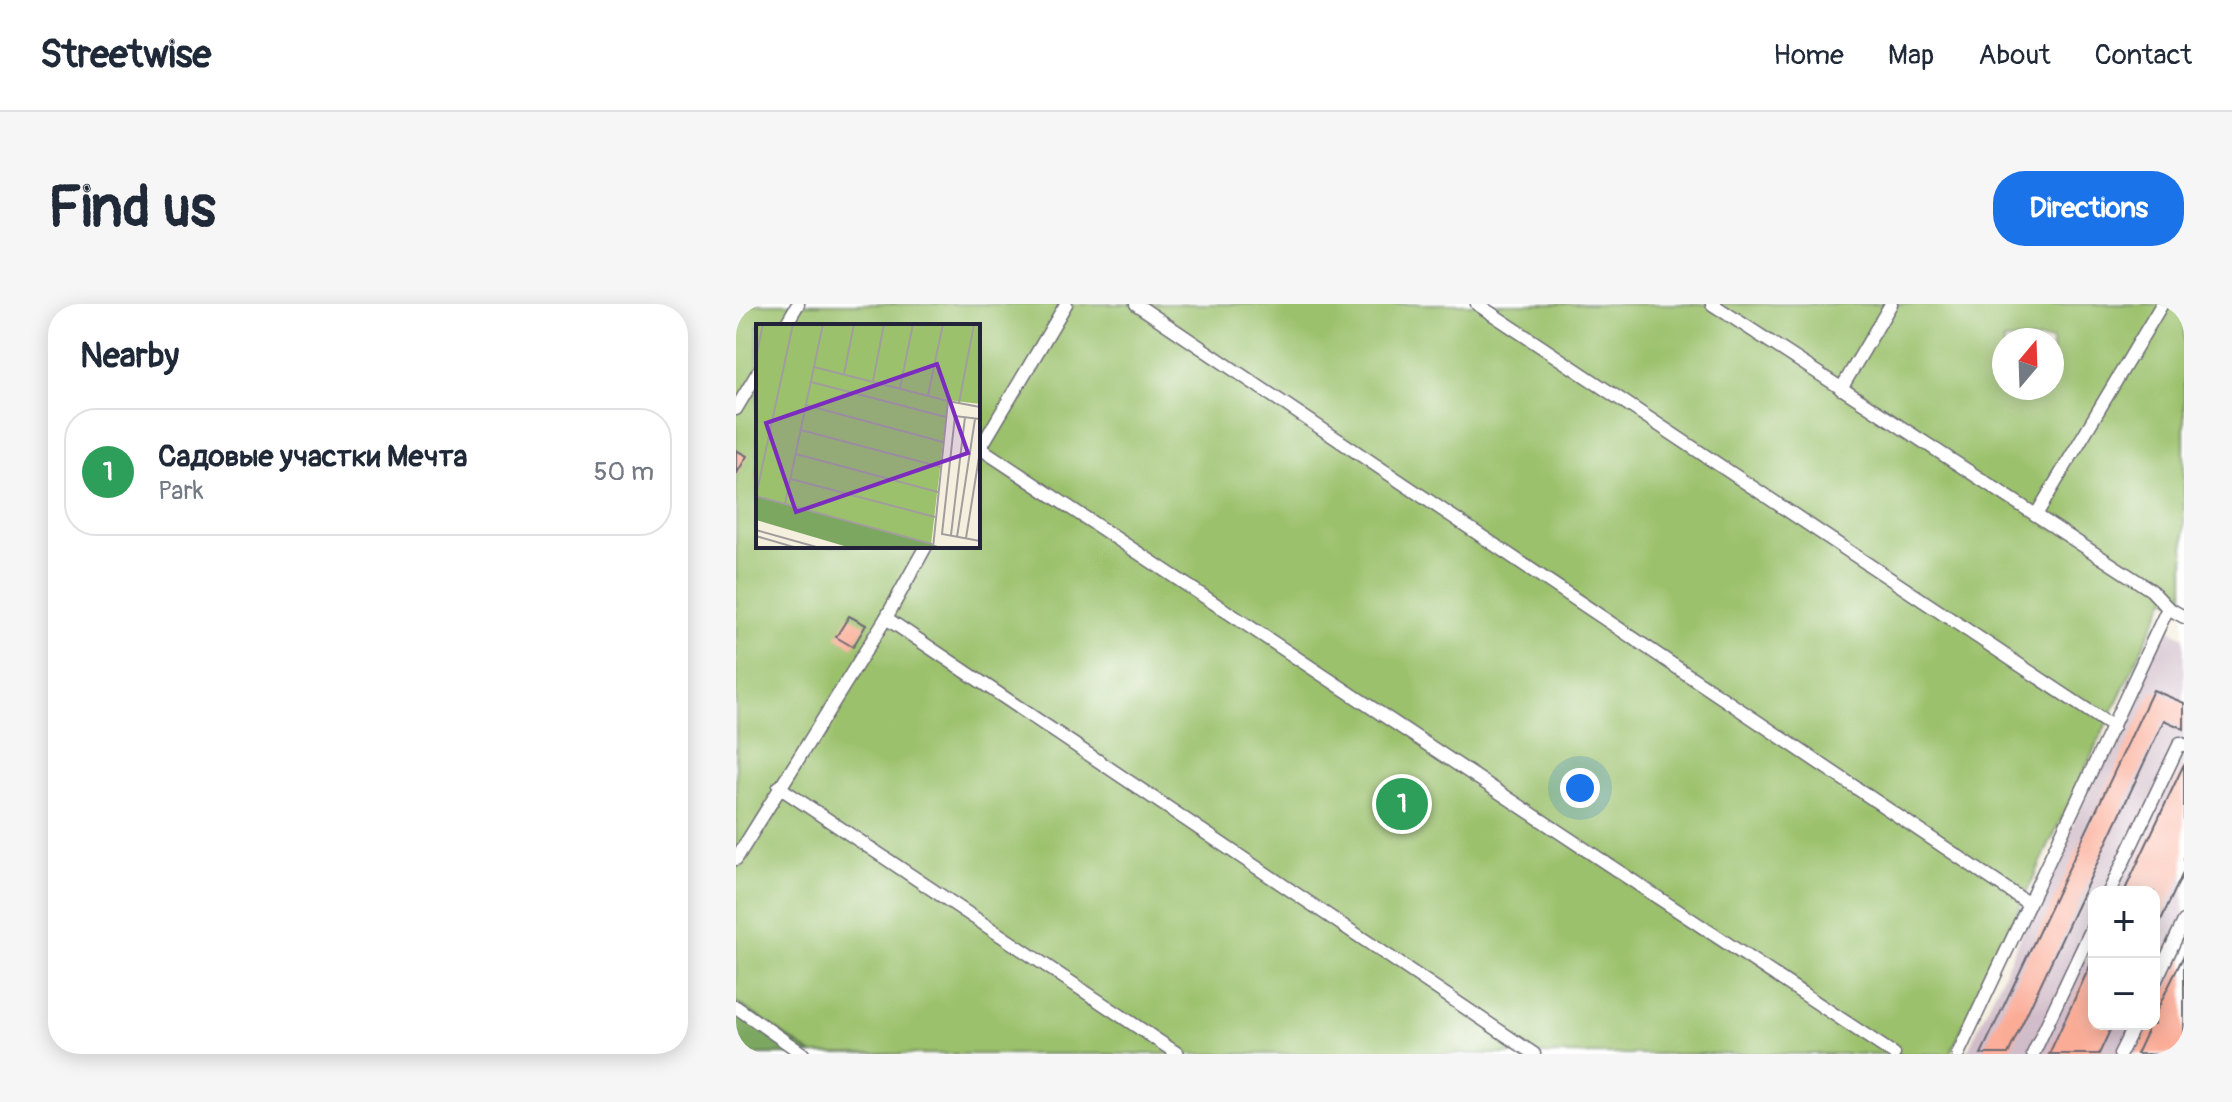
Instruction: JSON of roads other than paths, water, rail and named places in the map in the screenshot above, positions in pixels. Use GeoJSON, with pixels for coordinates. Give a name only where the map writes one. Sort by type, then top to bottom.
{"type":"FeatureCollection","features":[{"type":"Feature","properties":{"kind":"lane"},"geometry":{"type":"LineString","coordinates":[[786,324],[798,304]]}},
{"type":"Feature","properties":{"kind":"lane"},"geometry":{"type":"LineString","coordinates":[[980,448],[1066,304]]}},
{"type":"Feature","properties":{"kind":"lane"},"geometry":{"type":"LineString","coordinates":[[1136,304],[2029,904]]}},
{"type":"Feature","properties":{"kind":"lane"},"geometry":{"type":"LineString","coordinates":[[1477,304],[2113,727]]}},
{"type":"Feature","properties":{"kind":"lane"},"geometry":{"type":"LineString","coordinates":[[1712,304],[2151,590],[2168,608],[2184,617]]}},
{"type":"Feature","properties":{"kind":"lane"},"geometry":{"type":"LineString","coordinates":[[1841,389],[1891,304]]}},
{"type":"Feature","properties":{"kind":"lane"},"geometry":{"type":"LineString","coordinates":[[2036,515],[2162,304]]}},
{"type":"Feature","properties":{"kind":"lane"},"geometry":{"type":"LineString","coordinates":[[736,409],[756,375]]}},
{"type":"Feature","properties":{"kind":"lane"},"geometry":{"type":"LineString","coordinates":[[980,451],[1894,1054]]}},
{"type":"Feature","properties":{"kind":"lane"},"geometry":{"type":"LineString","coordinates":[[736,859],[886,618],[925,548]]}},
{"type":"Feature","properties":{"kind":"lane"},"geometry":{"type":"LineString","coordinates":[[1958,1054],[2168,608]]}},
{"type":"Feature","properties":{"kind":"lane"},"geometry":{"type":"LineString","coordinates":[[886,618],[1534,1054]]}},
{"type":"Feature","properties":{"kind":"lane"},"geometry":{"type":"LineString","coordinates":[[2112,886],[2180,743],[2184,745]]}},
{"type":"Feature","properties":{"kind":"lane"},"geometry":{"type":"LineString","coordinates":[[779,787],[1178,1054]]}},
{"type":"Feature","properties":{"kind":"lane"},"geometry":{"type":"LineString","coordinates":[[2160,971],[2184,921]]}},
{"type":"Feature","properties":{"kind":"lane"},"geometry":{"type":"LineString","coordinates":[[2033,1054],[2088,937]]}},
{"type":"Feature","properties":{"kind":"lane"},"geometry":{"type":"LineString","coordinates":[[736,1007],[803,1054]]}},
{"type":"Feature","properties":{"kind":"lane"},"geometry":{"type":"LineString","coordinates":[[2120,1054],[2132,1030]]}},
{"type":"Feature","properties":{"kind":"place","name":"Садовые участки Мечта"},"geometry":{"type":"Point","coordinates":[1402,804]}}]}
